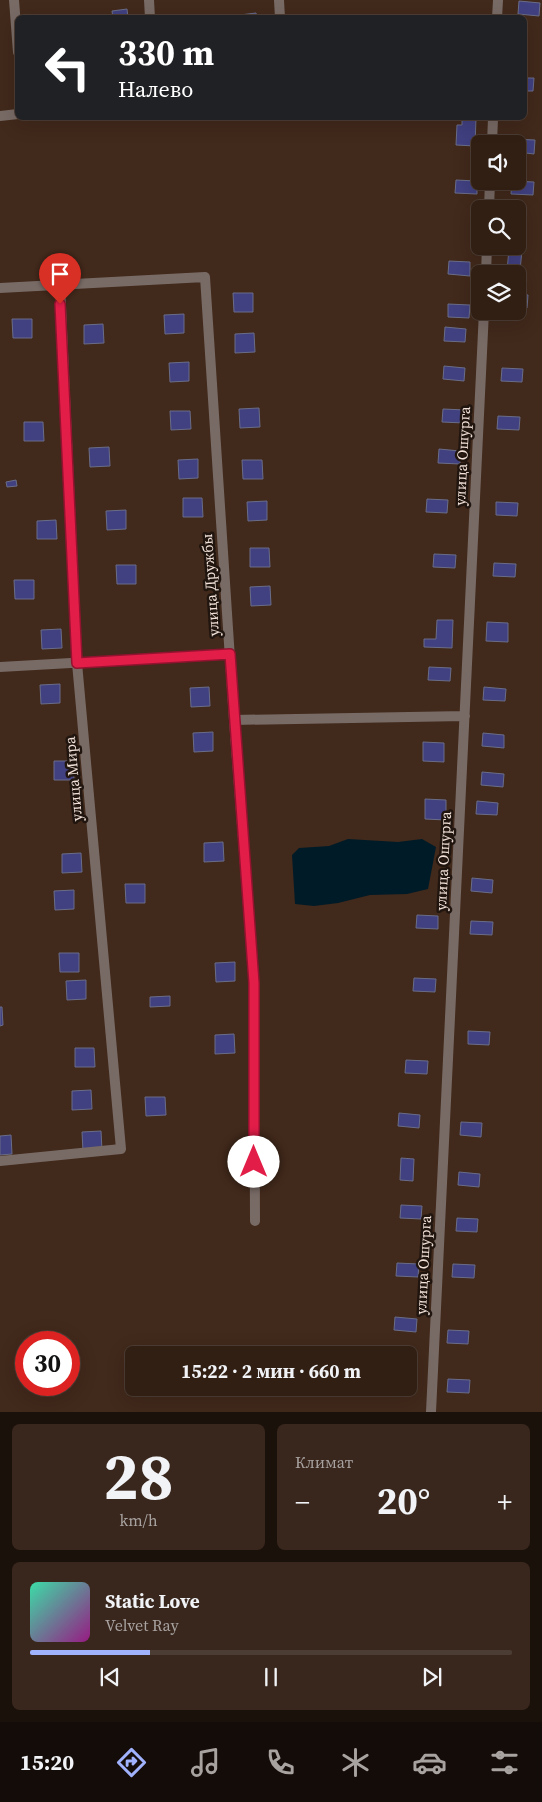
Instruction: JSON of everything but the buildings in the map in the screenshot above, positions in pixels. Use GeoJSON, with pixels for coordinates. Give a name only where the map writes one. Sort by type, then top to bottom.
{"type":"FeatureCollection","features":[{"type":"Feature","properties":{"kind":"street"},"geometry":{"type":"LineString","coordinates":[[14,0],[15,15]]}},
{"type":"Feature","properties":{"kind":"street"},"geometry":{"type":"LineString","coordinates":[[149,0],[150,15]]}},
{"type":"Feature","properties":{"kind":"street"},"geometry":{"type":"LineString","coordinates":[[279,0],[280,15]]}},
{"type":"Feature","properties":{"kind":"street"},"geometry":{"type":"LineString","coordinates":[[497,15],[498,0]]}},
{"type":"Feature","properties":{"kind":"street"},"geometry":{"type":"LineString","coordinates":[[0,116],[15,114]]}},
{"type":"Feature","properties":{"kind":"street"},"geometry":{"type":"LineString","coordinates":[[492,135],[493,120]]}},
{"type":"Feature","properties":{"kind":"street","name":"улица Дружбы"},"geometry":{"type":"LineString","coordinates":[[60,284],[205,277],[234,720],[254,983],[255,1221]]}},
{"type":"Feature","properties":{"kind":"street"},"geometry":{"type":"LineString","coordinates":[[0,288],[60,284]]}},
{"type":"Feature","properties":{"kind":"street","name":"улица Мира"},"geometry":{"type":"LineString","coordinates":[[0,1160],[121,1149],[77,663],[60,284]]}},
{"type":"Feature","properties":{"kind":"street","name":"улица Ошурга"},"geometry":{"type":"LineString","coordinates":[[431,1412],[484,320]]}},
{"type":"Feature","properties":{"kind":"street"},"geometry":{"type":"LineString","coordinates":[[0,667],[230,654]]}},
{"type":"Feature","properties":{"kind":"street"},"geometry":{"type":"LineString","coordinates":[[234,720],[466,716]]}},
{"type":"Feature","properties":{"kind":"water"},"geometry":{"type":"Polygon","coordinates":[[[348,839],[398,842],[422,839],[436,847],[428,889],[407,894],[370,895],[338,903],[314,906],[295,904],[292,855],[299,848],[329,846],[348,839]]]}},
{"type":"Feature","properties":{"kind":"route"},"geometry":{"type":"LineString","coordinates":[[60,304],[77,663],[230,654],[254,983],[254,1162]]}}]}
